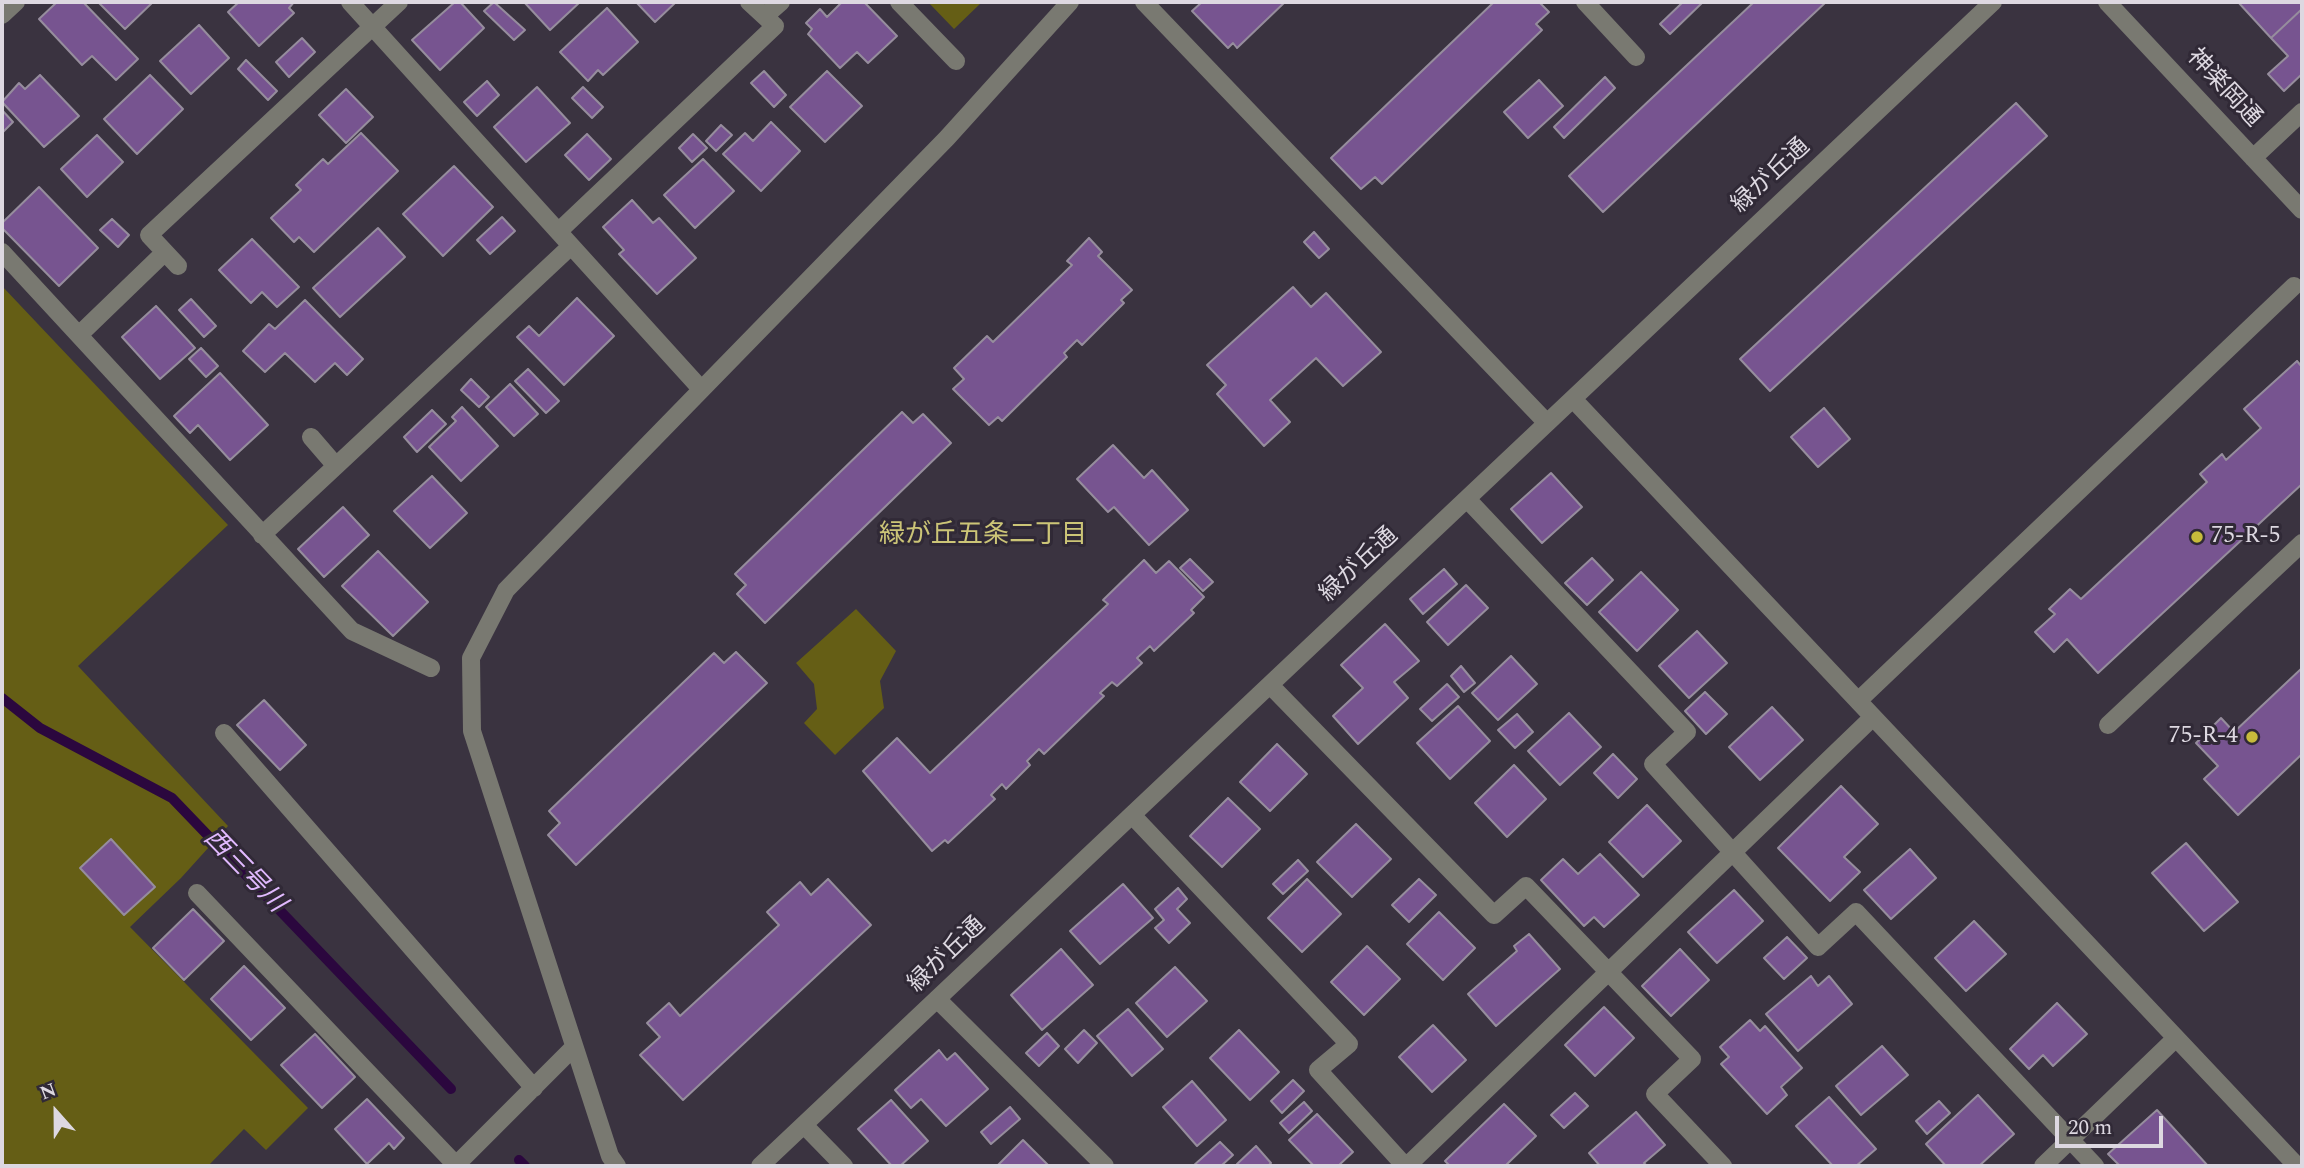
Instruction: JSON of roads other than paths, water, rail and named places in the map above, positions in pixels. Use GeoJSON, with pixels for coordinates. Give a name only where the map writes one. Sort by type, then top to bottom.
{"type":"FeatureCollection","features":[{"type":"Feature","properties":{"kind":"street"},"geometry":{"type":"LineString","coordinates":[[2,15],[16,2]]}},
{"type":"Feature","properties":{"kind":"street"},"geometry":{"type":"LineString","coordinates":[[351,2],[701,389]]}},
{"type":"Feature","properties":{"kind":"street"},"geometry":{"type":"LineString","coordinates":[[178,266],[149,235],[400,2]]}},
{"type":"Feature","properties":{"kind":"street"},"geometry":{"type":"LineString","coordinates":[[559,232],[775,26],[749,2]]}},
{"type":"Feature","properties":{"kind":"street"},"geometry":{"type":"LineString","coordinates":[[765,16],[781,2]]}},
{"type":"Feature","properties":{"kind":"street"},"geometry":{"type":"LineString","coordinates":[[899,2],[956,61]]}},
{"type":"Feature","properties":{"kind":"street"},"geometry":{"type":"LineString","coordinates":[[617,1166],[610,1156],[574,1048],[472,731],[471,659],[506,590],[947,138],[1070,2]]}},
{"type":"Feature","properties":{"kind":"street"},"geometry":{"type":"LineString","coordinates":[[1144,2],[1547,423]]}},
{"type":"Feature","properties":{"kind":"street","name":"緑が丘通"},"geometry":{"type":"LineString","coordinates":[[760,1166],[1993,2]]}},
{"type":"Feature","properties":{"kind":"street","name":"神楽岡通"},"geometry":{"type":"LineString","coordinates":[[2107,2],[2302,210]]}},
{"type":"Feature","properties":{"kind":"street"},"geometry":{"type":"LineString","coordinates":[[1593,5],[1636,57]]}},
{"type":"Feature","properties":{"kind":"street"},"geometry":{"type":"LineString","coordinates":[[2253,158],[2302,112]]}},
{"type":"Feature","properties":{"kind":"street"},"geometry":{"type":"LineString","coordinates":[[262,535],[571,247]]}},
{"type":"Feature","properties":{"kind":"street"},"geometry":{"type":"LineString","coordinates":[[2,252],[352,631],[431,668]]}},
{"type":"Feature","properties":{"kind":"street"},"geometry":{"type":"LineString","coordinates":[[79,335],[165,252]]}},
{"type":"Feature","properties":{"kind":"street"},"geometry":{"type":"LineString","coordinates":[[1858,701],[2294,286]]}},
{"type":"Feature","properties":{"kind":"street"},"geometry":{"type":"LineString","coordinates":[[1573,399],[2297,1166]]}},
{"type":"Feature","properties":{"kind":"street"},"geometry":{"type":"LineString","coordinates":[[311,437],[337,466]]}},
{"type":"Feature","properties":{"kind":"street"},"geometry":{"type":"LineString","coordinates":[[1467,499],[1687,732],[1653,764],[1818,947],[1856,912],[2095,1166]]}},
{"type":"Feature","properties":{"kind":"street"},"geometry":{"type":"LineString","coordinates":[[2108,725],[2302,543]]}},
{"type":"Feature","properties":{"kind":"street"},"geometry":{"type":"LineString","coordinates":[[1270,685],[1494,915],[1526,886],[1692,1059],[1654,1094],[1723,1166]]}},
{"type":"Feature","properties":{"kind":"street"},"geometry":{"type":"LineString","coordinates":[[1132,814],[1349,1044],[1318,1070],[1406,1166],[1873,717]]}},
{"type":"Feature","properties":{"kind":"street"},"geometry":{"type":"LineString","coordinates":[[224,733],[534,1088]]}},
{"type":"Feature","properties":{"kind":"street"},"geometry":{"type":"LineString","coordinates":[[197,893],[456,1165],[574,1048]]}},
{"type":"Feature","properties":{"kind":"street"},"geometry":{"type":"LineString","coordinates":[[937,999],[1105,1166]]}},
{"type":"Feature","properties":{"kind":"street"},"geometry":{"type":"LineString","coordinates":[[2043,1166],[2176,1038]]}},
{"type":"Feature","properties":{"kind":"street"},"geometry":{"type":"LineString","coordinates":[[804,1125],[844,1166]]}},
{"type":"Feature","properties":{"kind":"waterway","name":"西三号川"},"geometry":{"type":"LineString","coordinates":[[2,698],[40,728],[172,798],[451,1089]]}},
{"type":"Feature","properties":{"kind":"waterway","name":"西三号川"},"geometry":{"type":"LineString","coordinates":[[519,1160],[525,1166]]}},
{"type":"Feature","properties":{"kind":"place","name":"75-R-5"},"geometry":{"type":"Point","coordinates":[2197,537]}},
{"type":"Feature","properties":{"kind":"place","name":"75-R-4"},"geometry":{"type":"Point","coordinates":[2252,737]}},
{"type":"Feature","properties":{"kind":"district","name":"緑が丘五条二丁目"},"geometry":{"type":"Point","coordinates":[983,537]}}]}
